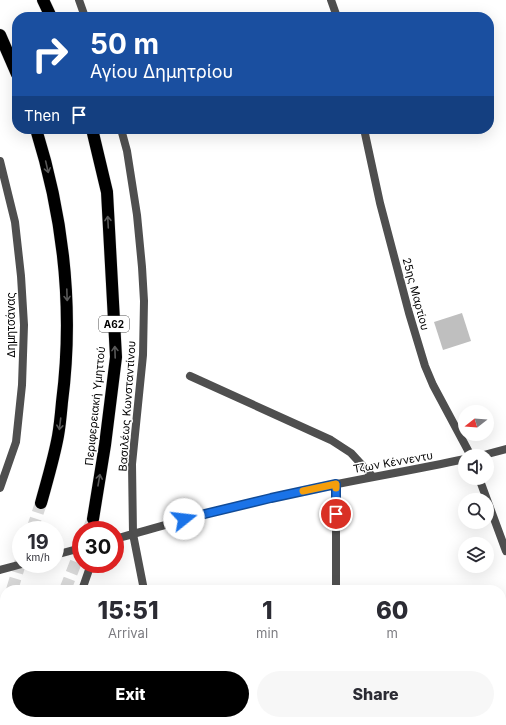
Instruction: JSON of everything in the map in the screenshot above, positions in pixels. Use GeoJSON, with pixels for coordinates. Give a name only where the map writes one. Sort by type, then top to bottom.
{"type":"FeatureCollection","features":[{"type":"Feature","properties":{"kind":"highway"},"geometry":{"type":"LineString","coordinates":[[43,0],[49,12]]}},
{"type":"Feature","properties":{"kind":"highway"},"geometry":{"type":"LineString","coordinates":[[0,35],[12,63]]}},
{"type":"Feature","properties":{"kind":"highway"},"geometry":{"type":"LineString","coordinates":[[38,134],[44,155],[58,217],[67,292],[66,375],[58,435],[41,504]]}},
{"type":"Feature","properties":{"kind":"highway","name":"Περιφερειακή Υμηττού"},"geometry":{"type":"LineString","coordinates":[[93,134],[107,192],[116,357],[106,445],[93,519]]}},
{"type":"Feature","properties":{"kind":"street"},"geometry":{"type":"LineString","coordinates":[[79,0],[83,12]]}},
{"type":"Feature","properties":{"kind":"street"},"geometry":{"type":"LineString","coordinates":[[331,0],[335,12]]}},
{"type":"Feature","properties":{"kind":"street","name":"Βασιλέως Κωνσταντίνου"},"geometry":{"type":"LineString","coordinates":[[122,134],[127,151],[137,214],[144,301],[143,355],[132,464],[133,534],[143,585]]}},
{"type":"Feature","properties":{"kind":"street","name":"25ης Μαρτίου"},"geometry":{"type":"LineString","coordinates":[[365,134],[380,203],[409,313],[425,366],[433,385],[467,449]]}},
{"type":"Feature","properties":{"kind":"street","name":"Δημητσάνας"},"geometry":{"type":"LineString","coordinates":[[0,160],[15,222],[21,276],[24,325],[22,384],[16,442],[0,488]]}},
{"type":"Feature","properties":{"kind":"street"},"geometry":{"type":"LineString","coordinates":[[190,376],[331,440],[351,453],[373,477]]}},
{"type":"Feature","properties":{"kind":"street"},"geometry":{"type":"LineString","coordinates":[[494,453],[506,450]]}},
{"type":"Feature","properties":{"kind":"street","name":"Τζων Κέννεντυ"},"geometry":{"type":"LineString","coordinates":[[124,536],[210,512],[336,484],[458,460]]}},
{"type":"Feature","properties":{"kind":"street"},"geometry":{"type":"LineString","coordinates":[[336,484],[336,585]]}},
{"type":"Feature","properties":{"kind":"street"},"geometry":{"type":"LineString","coordinates":[[482,485],[506,551]]}},
{"type":"Feature","properties":{"kind":"street"},"geometry":{"type":"LineString","coordinates":[[0,570],[12,567]]}},
{"type":"Feature","properties":{"kind":"street"},"geometry":{"type":"LineString","coordinates":[[84,585],[88,573]]}},
{"type":"Feature","properties":{"kind":"building"},"geometry":{"type":"Polygon","coordinates":[[[462,313],[471,341],[443,350],[434,322],[462,313]]]}},
{"type":"Feature","properties":{"kind":"tunnel"},"geometry":{"type":"LineString","coordinates":[[35,521],[41,503]]}},
{"type":"Feature","properties":{"kind":"tunnel"},"geometry":{"type":"LineString","coordinates":[[67,585],[72,572]]}},
{"type":"Feature","properties":{"kind":"tunnel"},"geometry":{"type":"LineString","coordinates":[[14,585],[17,573]]}},
{"type":"Feature","properties":{"kind":"slow traffic"},"geometry":{"type":"LineString","coordinates":[[303,491],[336,484],[336,488]]}},
{"type":"Feature","properties":{"kind":"route"},"geometry":{"type":"LineString","coordinates":[[184,519],[336,484],[336,514]]}}]}
